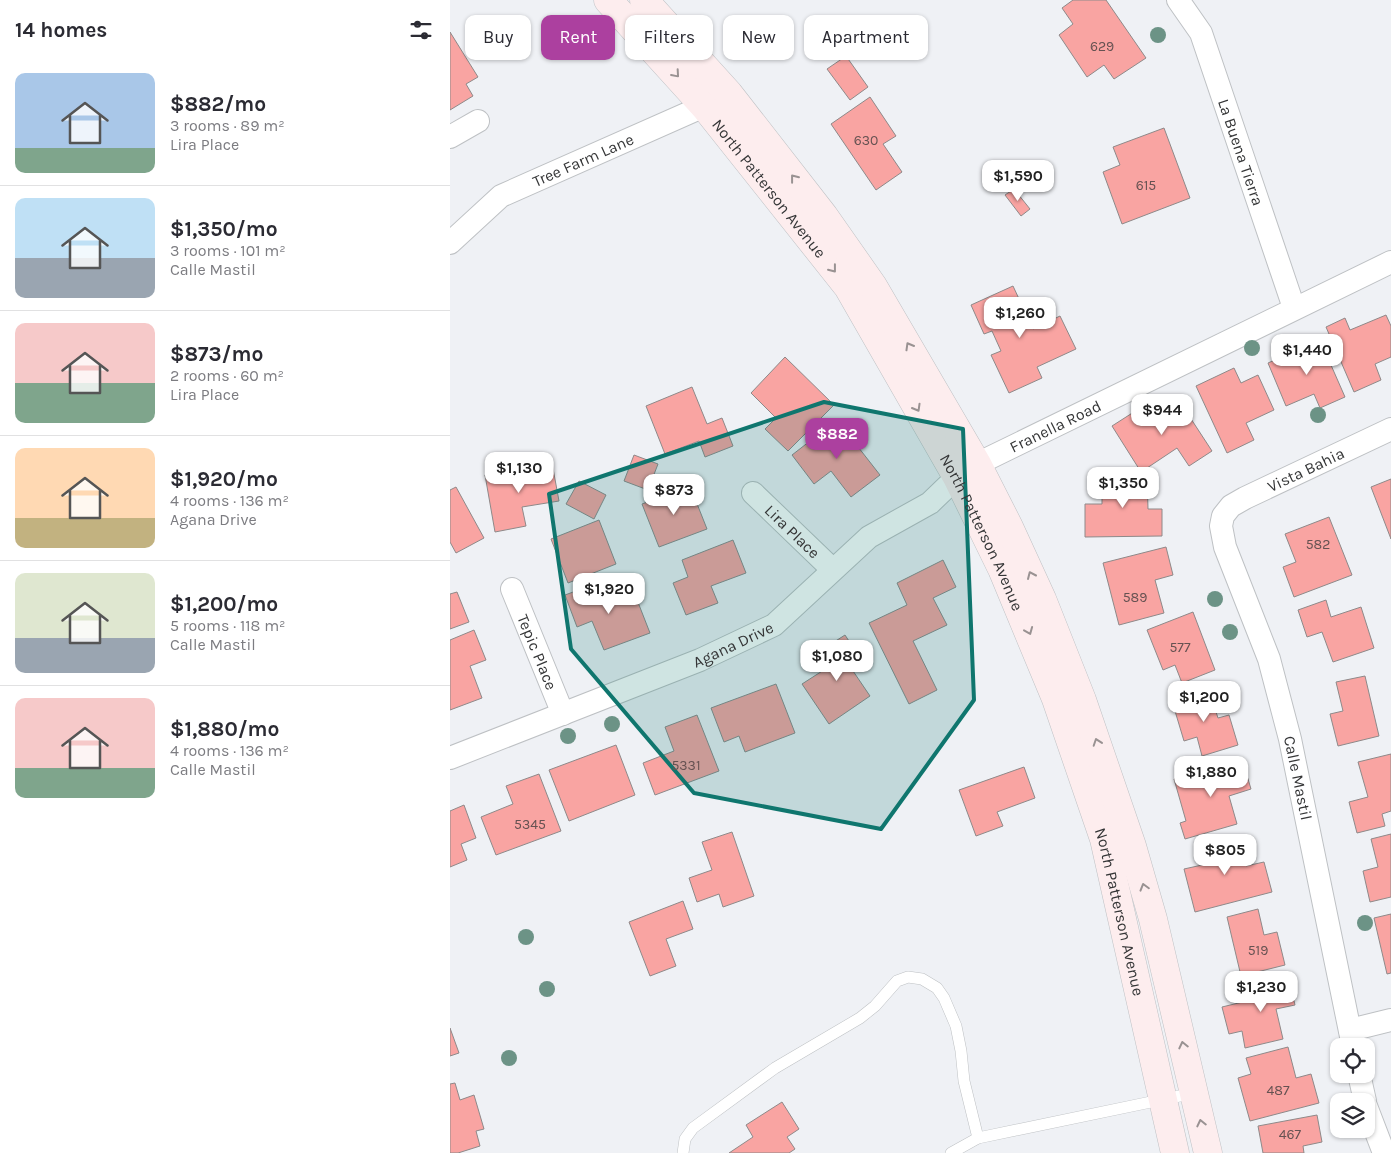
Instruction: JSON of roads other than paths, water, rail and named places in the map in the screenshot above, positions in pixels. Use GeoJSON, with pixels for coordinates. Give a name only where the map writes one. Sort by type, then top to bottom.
{"type":"FeatureCollection","features":[{"type":"Feature","properties":{"kind":"main road","name":"North Patterson Avenue"},"geometry":{"type":"LineString","coordinates":[[608,0],[705,106],[848,287],[967,471],[1009,527],[1042,599],[1082,700],[1116,796],[1153,919],[1208,1153]]}},
{"type":"Feature","properties":{"kind":"main road","name":"North Patterson Avenue"},"geometry":{"type":"LineString","coordinates":[[644,0],[729,94],[824,216],[874,286],[967,471],[1056,699],[1104,839],[1175,1153]]}},
{"type":"Feature","properties":{"kind":"street","name":"La Buena Tierra"},"geometry":{"type":"LineString","coordinates":[[1178,0],[1201,33],[1294,308]]}},
{"type":"Feature","properties":{"kind":"street","name":"Tree Farm Lane"},"geometry":{"type":"LineString","coordinates":[[450,244],[501,196],[729,94]]}},
{"type":"Feature","properties":{"kind":"street"},"geometry":{"type":"LineString","coordinates":[[450,136],[478,121]]}},
{"type":"Feature","properties":{"kind":"street"},"geometry":{"type":"LineString","coordinates":[[1294,308],[1391,262]]}},
{"type":"Feature","properties":{"kind":"street","name":"Franella Road"},"geometry":{"type":"LineString","coordinates":[[967,471],[1294,308]]}},
{"type":"Feature","properties":{"kind":"street","name":"Vista Bahia"},"geometry":{"type":"LineString","coordinates":[[1223,516],[1231,506],[1244,498],[1391,429]]}},
{"type":"Feature","properties":{"kind":"street","name":"Agana Drive"},"geometry":{"type":"LineString","coordinates":[[450,758],[700,660],[774,625],[832,569],[869,537],[939,496],[967,471]]}},
{"type":"Feature","properties":{"kind":"street","name":"Lira Place"},"geometry":{"type":"LineString","coordinates":[[753,493],[832,569]]}},
{"type":"Feature","properties":{"kind":"street","name":"Calle Mastil"},"geometry":{"type":"LineString","coordinates":[[1223,516],[1221,526],[1225,547],[1269,659],[1290,739],[1351,1038]]}},
{"type":"Feature","properties":{"kind":"street","name":"Tepic Place"},"geometry":{"type":"LineString","coordinates":[[512,589],[563,714]]}},
{"type":"Feature","properties":{"kind":"street"},"geometry":{"type":"LineString","coordinates":[[1351,1038],[1391,1020]]}},
{"type":"Feature","properties":{"kind":"street"},"geometry":{"type":"LineString","coordinates":[[1375,1130],[1384,1153]]}},
{"type":"Feature","properties":{"kind":"lane"},"geometry":{"type":"LineString","coordinates":[[683,1153],[685,1139],[693,1128],[775,1068],[860,1018],[876,1006],[897,980],[908,977],[922,979],[937,988],[944,998],[956,1026],[964,1081],[978,1138]]}},
{"type":"Feature","properties":{"kind":"lane"},"geometry":{"type":"LineString","coordinates":[[951,1153],[978,1138],[1194,1093]]}}]}
